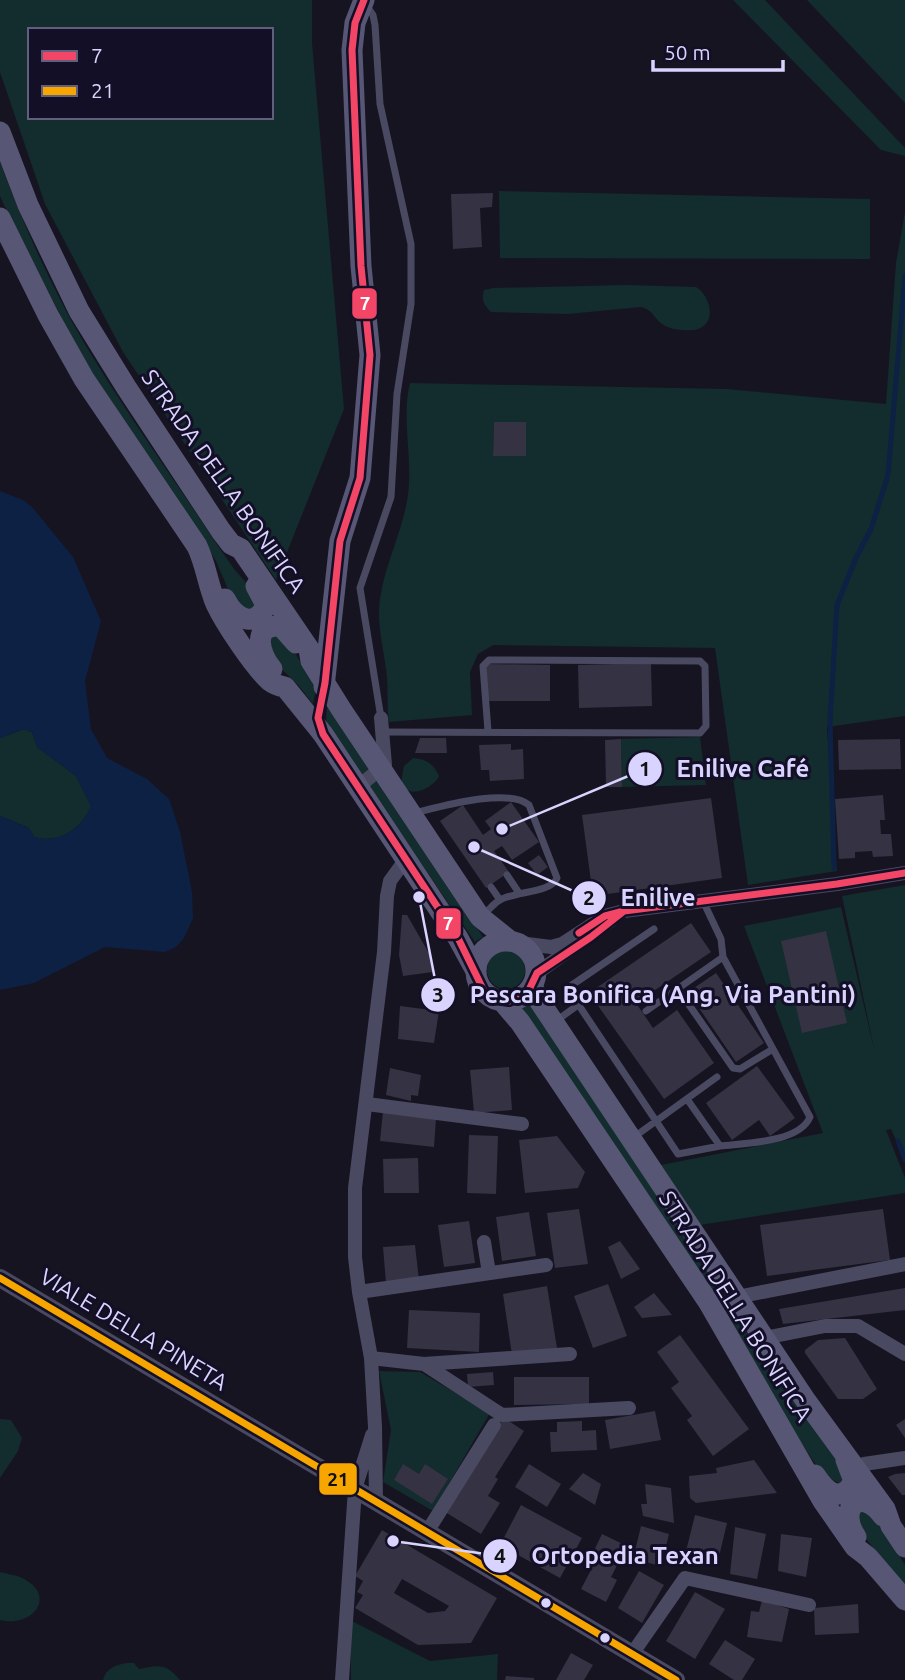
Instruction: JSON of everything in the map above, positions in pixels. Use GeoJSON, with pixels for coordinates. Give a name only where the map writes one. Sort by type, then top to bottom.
{"type":"FeatureCollection","features":[{"type":"Feature","properties":{"kind":"main road"},"geometry":{"type":"LineString","coordinates":[[323,734],[318,718],[325,683],[340,541],[360,478],[370,355],[361,266],[352,50],[355,23],[363,1]]}},
{"type":"Feature","properties":{"kind":"main road","name":"STRADA DELLA BONIFICA"},"geometry":{"type":"LineString","coordinates":[[0,132],[28,205],[79,311],[126,387],[231,544],[241,549],[310,649],[311,661],[480,917],[514,942]]}},
{"type":"Feature","properties":{"kind":"main road"},"geometry":{"type":"LineString","coordinates":[[0,218],[36,293],[84,379],[213,571],[226,601],[236,615],[250,619],[265,610],[265,600],[234,555],[231,544]]}},
{"type":"Feature","properties":{"kind":"main road"},"geometry":{"type":"LineString","coordinates":[[204,561],[205,576],[217,606],[261,671],[278,686],[285,687]]}},
{"type":"Feature","properties":{"kind":"main road"},"geometry":{"type":"LineString","coordinates":[[311,661],[284,628],[272,626],[260,642],[261,654],[323,734],[458,938],[484,991],[502,1001],[523,996],[535,979],[532,955],[514,942],[489,945],[480,956],[476,971]]}},
{"type":"Feature","properties":{"kind":"main road","name":"STRADA DELLA BONIFICA"},"geometry":{"type":"LineString","coordinates":[[535,979],[554,1023],[764,1338],[885,1509],[891,1525],[905,1547]]}},
{"type":"Feature","properties":{"kind":"main road","name":"STRADA DELLA BONIFICA"},"geometry":{"type":"LineString","coordinates":[[502,1001],[520,1022],[709,1303],[797,1453],[803,1470],[831,1513],[855,1547],[869,1557],[905,1600]]}},
{"type":"Feature","properties":{"kind":"main road"},"geometry":{"type":"LineString","coordinates":[[797,1453],[804,1458],[826,1490],[836,1494],[847,1490],[854,1481],[850,1461]]}},
{"type":"Feature","properties":{"kind":"main road"},"geometry":{"type":"LineString","coordinates":[[869,1557],[848,1522],[849,1511],[855,1504],[866,1501],[876,1507],[891,1525]]}},
{"type":"Feature","properties":{"kind":"street"},"geometry":{"type":"LineString","coordinates":[[362,791],[364,782],[386,762],[382,725]]}},
{"type":"Feature","properties":{"kind":"street"},"geometry":{"type":"LineString","coordinates":[[376,1502],[371,1358],[355,1258],[355,1188],[384,952],[387,896],[390,881],[406,859]]}},
{"type":"Feature","properties":{"kind":"street"},"geometry":{"type":"LineString","coordinates":[[514,942],[551,947],[562,944],[605,916],[624,911],[905,873]]}},
{"type":"Feature","properties":{"kind":"street"},"geometry":{"type":"LineString","coordinates":[[535,979],[624,911]]}},
{"type":"Feature","properties":{"kind":"street"},"geometry":{"type":"LineString","coordinates":[[367,1104],[522,1124]]}},
{"type":"Feature","properties":{"kind":"street"},"geometry":{"type":"LineString","coordinates":[[484,1242],[488,1273]]}},
{"type":"Feature","properties":{"kind":"street"},"geometry":{"type":"LineString","coordinates":[[737,1297],[905,1264]]}},
{"type":"Feature","properties":{"kind":"street"},"geometry":{"type":"LineString","coordinates":[[359,1292],[546,1265]]}},
{"type":"Feature","properties":{"kind":"street","name":"VIALE DELLA PINETA"},"geometry":{"type":"LineString","coordinates":[[0,1278],[676,1680]]}},
{"type":"Feature","properties":{"kind":"street","name":"STRADA DELLA BONIFICA"},"geometry":{"type":"LineString","coordinates":[[764,1338],[825,1326],[858,1326],[905,1354]]}},
{"type":"Feature","properties":{"kind":"street"},"geometry":{"type":"LineString","coordinates":[[371,1358],[424,1364],[570,1354]]}},
{"type":"Feature","properties":{"kind":"street"},"geometry":{"type":"LineString","coordinates":[[424,1364],[502,1415],[629,1408]]}},
{"type":"Feature","properties":{"kind":"street"},"geometry":{"type":"LineString","coordinates":[[427,1532],[494,1425]]}},
{"type":"Feature","properties":{"kind":"street"},"geometry":{"type":"LineString","coordinates":[[342,1680],[355,1489],[375,1427]]}},
{"type":"Feature","properties":{"kind":"street"},"geometry":{"type":"LineString","coordinates":[[850,1461],[864,1464],[905,1458]]}},
{"type":"Feature","properties":{"kind":"street"},"geometry":{"type":"LineString","coordinates":[[632,1654],[685,1578],[809,1605]]}},
{"type":"Feature","properties":{"kind":"lane"},"geometry":{"type":"LineString","coordinates":[[363,1],[373,15],[375,25],[380,104],[411,244],[411,304],[397,394],[391,497],[360,589],[382,725],[488,731],[700,733],[706,726],[705,666],[700,661],[489,660],[484,666],[488,731]]}},
{"type":"Feature","properties":{"kind":"lane"},"geometry":{"type":"LineString","coordinates":[[411,814],[436,807],[506,798],[519,799],[529,806],[536,833],[556,881],[549,887],[500,900],[480,917]]}},
{"type":"Feature","properties":{"kind":"lane"},"geometry":{"type":"LineString","coordinates":[[436,807],[442,818]]}},
{"type":"Feature","properties":{"kind":"lane"},"geometry":{"type":"LineString","coordinates":[[507,875],[519,893]]}},
{"type":"Feature","properties":{"kind":"lane"},"geometry":{"type":"LineString","coordinates":[[491,887],[500,900]]}},
{"type":"Feature","properties":{"kind":"lane","name":"STRADA DELLA BONIFICA"},"geometry":{"type":"LineString","coordinates":[[578,1005],[678,1154],[786,1137],[806,1126],[810,1117],[723,957],[721,939],[703,901]]}},
{"type":"Feature","properties":{"kind":"lane"},"geometry":{"type":"LineString","coordinates":[[554,1023],[578,1005],[570,992],[572,985],[654,929]]}},
{"type":"Feature","properties":{"kind":"lane"},"geometry":{"type":"LineString","coordinates":[[646,1011],[723,957]]}},
{"type":"Feature","properties":{"kind":"lane"},"geometry":{"type":"LineString","coordinates":[[678,989],[733,1068],[740,1069],[773,1049]]}},
{"type":"Feature","properties":{"kind":"lane"},"geometry":{"type":"LineString","coordinates":[[631,1140],[717,1077]]}},
{"type":"Feature","properties":{"kind":"lane"},"geometry":{"type":"LineString","coordinates":[[687,1099],[720,1146]]}},
{"type":"Feature","properties":{"kind":"green space"},"geometry":{"type":"Polygon","coordinates":[[[0,0],[312,0],[312,43],[344,409],[276,580],[123,352],[45,204],[0,72],[0,0]]]}},
{"type":"Feature","properties":{"kind":"green space"},"geometry":{"type":"Polygon","coordinates":[[[733,0],[765,0],[905,148],[905,156],[881,150],[733,0]]]}},
{"type":"Feature","properties":{"kind":"green space"},"geometry":{"type":"Polygon","coordinates":[[[807,0],[905,0],[905,103],[807,0]]]}},
{"type":"Feature","properties":{"kind":"green space"},"geometry":{"type":"Polygon","coordinates":[[[0,162],[38,253],[71,320],[114,391],[212,537],[234,569],[258,596],[252,613],[233,601],[205,542],[82,358],[0,196],[0,162]]]}},
{"type":"Feature","properties":{"kind":"green space"},"geometry":{"type":"Polygon","coordinates":[[[499,191],[870,199],[870,259],[500,258],[499,191]]]}},
{"type":"Feature","properties":{"kind":"green space"},"geometry":{"type":"Polygon","coordinates":[[[905,212],[905,716],[827,727],[837,871],[748,885],[715,648],[493,645],[478,654],[470,672],[472,715],[389,722],[379,609],[382,586],[408,495],[407,411],[410,383],[727,389],[886,404],[896,263],[905,212]],[[494,422],[493,456],[526,422],[494,422]]]}},
{"type":"Feature","properties":{"kind":"green space"},"geometry":{"type":"Polygon","coordinates":[[[626,285],[696,287],[708,303],[710,310],[707,322],[695,330],[673,329],[662,324],[651,312],[641,307],[568,314],[491,312],[483,300],[484,290],[493,288],[626,285]]]}},
{"type":"Feature","properties":{"kind":"green space"},"geometry":{"type":"Polygon","coordinates":[[[273,633],[289,643],[316,688],[313,704],[270,658],[267,641],[273,633]]]}},
{"type":"Feature","properties":{"kind":"green space"},"geometry":{"type":"Polygon","coordinates":[[[327,705],[371,771],[362,777],[326,722],[327,705]]]}},
{"type":"Feature","properties":{"kind":"green space"},"geometry":{"type":"Polygon","coordinates":[[[24,729],[32,732],[37,747],[76,776],[91,806],[82,822],[61,836],[44,839],[34,837],[29,828],[0,816],[0,738],[24,729]]]}},
{"type":"Feature","properties":{"kind":"green space"},"geometry":{"type":"Polygon","coordinates":[[[700,737],[706,785],[622,787],[621,739],[700,737]]]}},
{"type":"Feature","properties":{"kind":"green space"},"geometry":{"type":"Polygon","coordinates":[[[413,758],[429,763],[439,776],[427,788],[415,792],[405,788],[402,781],[404,766],[413,758]]]}},
{"type":"Feature","properties":{"kind":"green space"},"geometry":{"type":"Polygon","coordinates":[[[377,779],[483,937],[475,942],[368,786],[377,779]]]}},
{"type":"Feature","properties":{"kind":"green space"},"geometry":{"type":"Polygon","coordinates":[[[905,885],[905,1160],[891,1129],[886,1130],[905,1178],[905,1193],[700,1225],[661,1165],[823,1133],[744,926],[841,907],[875,1053],[842,896],[905,885]]]}},
{"type":"Feature","properties":{"kind":"green space"},"geometry":{"type":"Polygon","coordinates":[[[506,951],[519,957],[525,970],[519,983],[506,989],[493,983],[487,970],[493,957],[506,951]]]}},
{"type":"Feature","properties":{"kind":"green space"},"geometry":{"type":"Polygon","coordinates":[[[528,1003],[845,1468],[845,1478],[839,1483],[824,1476],[812,1459],[519,1009],[528,1003]]]}},
{"type":"Feature","properties":{"kind":"green space"},"geometry":{"type":"Polygon","coordinates":[[[379,1371],[420,1372],[490,1413],[433,1511],[383,1482],[391,1430],[379,1371]]]}},
{"type":"Feature","properties":{"kind":"green space"},"geometry":{"type":"Polygon","coordinates":[[[0,1419],[11,1420],[22,1438],[18,1451],[0,1478],[0,1419]]]}},
{"type":"Feature","properties":{"kind":"green space"},"geometry":{"type":"Polygon","coordinates":[[[872,1510],[905,1565],[905,1587],[862,1534],[855,1512],[872,1510]]]}},
{"type":"Feature","properties":{"kind":"green space"},"geometry":{"type":"Polygon","coordinates":[[[0,1572],[20,1577],[33,1585],[40,1601],[31,1615],[12,1621],[0,1620],[0,1572]]]}},
{"type":"Feature","properties":{"kind":"green space"},"geometry":{"type":"Polygon","coordinates":[[[350,1620],[430,1661],[498,1654],[497,1680],[351,1680],[350,1620]]]}},
{"type":"Feature","properties":{"kind":"green space"},"geometry":{"type":"Polygon","coordinates":[[[134,1663],[139,1669],[157,1666],[166,1668],[180,1680],[103,1680],[112,1668],[134,1663]]]}},
{"type":"Feature","properties":{"kind":"water"},"geometry":{"type":"Polygon","coordinates":[[[0,491],[23,500],[32,507],[73,557],[101,621],[85,681],[91,729],[107,758],[147,779],[169,799],[180,832],[192,892],[193,918],[184,938],[176,947],[165,952],[105,947],[34,983],[0,990],[0,816],[29,828],[34,837],[44,839],[68,833],[82,822],[91,806],[76,776],[37,747],[32,732],[23,729],[0,738],[0,491]]]}},
{"type":"Feature","properties":{"kind":"building"},"geometry":{"type":"Polygon","coordinates":[[[493,193],[492,207],[480,208],[482,247],[453,249],[451,194],[493,193]]]}},
{"type":"Feature","properties":{"kind":"building"},"geometry":{"type":"Polygon","coordinates":[[[494,422],[526,422],[526,456],[493,456],[494,422]]]}},
{"type":"Feature","properties":{"kind":"building"},"geometry":{"type":"Polygon","coordinates":[[[651,663],[652,706],[579,708],[578,665],[651,663]]]}},
{"type":"Feature","properties":{"kind":"building"},"geometry":{"type":"Polygon","coordinates":[[[486,664],[550,665],[550,701],[488,701],[486,664]]]}},
{"type":"Feature","properties":{"kind":"building"},"geometry":{"type":"Polygon","coordinates":[[[420,738],[446,738],[447,753],[415,753],[420,738]]]}},
{"type":"Feature","properties":{"kind":"building"},"geometry":{"type":"Polygon","coordinates":[[[621,739],[622,787],[606,787],[605,740],[621,739]]]}},
{"type":"Feature","properties":{"kind":"building"},"geometry":{"type":"Polygon","coordinates":[[[900,739],[901,769],[839,770],[838,740],[900,739]]]}},
{"type":"Feature","properties":{"kind":"building"},"geometry":{"type":"Polygon","coordinates":[[[511,744],[511,750],[523,749],[524,779],[490,781],[489,770],[481,770],[479,745],[511,744]]]}},
{"type":"Feature","properties":{"kind":"building"},"geometry":{"type":"Polygon","coordinates":[[[883,795],[885,820],[880,820],[881,834],[891,834],[893,856],[873,857],[872,851],[855,852],[855,858],[839,859],[835,799],[883,795]]]}},
{"type":"Feature","properties":{"kind":"building"},"geometry":{"type":"Polygon","coordinates":[[[711,798],[722,878],[593,896],[582,815],[711,798]]]}},
{"type":"Feature","properties":{"kind":"building"},"geometry":{"type":"Polygon","coordinates":[[[511,802],[539,842],[512,860],[502,846],[494,851],[509,872],[486,888],[440,821],[463,805],[483,835],[491,829],[485,821],[511,802]]]}},
{"type":"Feature","properties":{"kind":"building"},"geometry":{"type":"Polygon","coordinates":[[[539,855],[548,867],[537,875],[528,863],[539,855]]]}},
{"type":"Feature","properties":{"kind":"building"},"geometry":{"type":"Polygon","coordinates":[[[402,915],[407,915],[430,955],[433,972],[403,976],[399,955],[402,915]]]}},
{"type":"Feature","properties":{"kind":"building"},"geometry":{"type":"Polygon","coordinates":[[[691,923],[711,952],[636,1003],[653,1028],[677,1010],[714,1063],[664,1099],[589,993],[691,923]]]}},
{"type":"Feature","properties":{"kind":"building"},"geometry":{"type":"Polygon","coordinates":[[[826,931],[847,1023],[802,1033],[781,941],[826,931]]]}},
{"type":"Feature","properties":{"kind":"building"},"geometry":{"type":"Polygon","coordinates":[[[716,973],[764,1043],[736,1062],[688,992],[716,973]]]}},
{"type":"Feature","properties":{"kind":"building"},"geometry":{"type":"Polygon","coordinates":[[[400,1006],[439,1011],[434,1043],[398,1039],[400,1006]]]}},
{"type":"Feature","properties":{"kind":"building"},"geometry":{"type":"Polygon","coordinates":[[[757,1066],[795,1118],[770,1136],[759,1120],[732,1140],[706,1103],[757,1066]]]}},
{"type":"Feature","properties":{"kind":"building"},"geometry":{"type":"Polygon","coordinates":[[[509,1067],[512,1110],[474,1113],[470,1070],[509,1067]]]}},
{"type":"Feature","properties":{"kind":"building"},"geometry":{"type":"Polygon","coordinates":[[[390,1068],[421,1075],[418,1096],[411,1095],[411,1101],[386,1095],[390,1068]]]}},
{"type":"Feature","properties":{"kind":"building"},"geometry":{"type":"Polygon","coordinates":[[[383,1111],[436,1119],[434,1147],[380,1141],[383,1111]]]}},
{"type":"Feature","properties":{"kind":"building"},"geometry":{"type":"Polygon","coordinates":[[[469,1135],[498,1136],[496,1194],[467,1193],[469,1135]]]}},
{"type":"Feature","properties":{"kind":"building"},"geometry":{"type":"Polygon","coordinates":[[[557,1136],[585,1172],[578,1188],[525,1193],[519,1140],[557,1136]]]}},
{"type":"Feature","properties":{"kind":"building"},"geometry":{"type":"Polygon","coordinates":[[[418,1158],[419,1193],[384,1193],[383,1159],[418,1158]]]}},
{"type":"Feature","properties":{"kind":"building"},"geometry":{"type":"Polygon","coordinates":[[[579,1209],[588,1264],[555,1268],[547,1213],[579,1209]]]}},
{"type":"Feature","properties":{"kind":"building"},"geometry":{"type":"Polygon","coordinates":[[[883,1209],[890,1260],[767,1276],[760,1225],[883,1209]]]}},
{"type":"Feature","properties":{"kind":"building"},"geometry":{"type":"Polygon","coordinates":[[[529,1212],[536,1256],[502,1261],[496,1217],[529,1212]]]}},
{"type":"Feature","properties":{"kind":"building"},"geometry":{"type":"Polygon","coordinates":[[[469,1221],[475,1263],[444,1267],[438,1225],[469,1221]]]}},
{"type":"Feature","properties":{"kind":"building"},"geometry":{"type":"Polygon","coordinates":[[[620,1241],[640,1269],[621,1279],[608,1247],[620,1241]]]}},
{"type":"Feature","properties":{"kind":"building"},"geometry":{"type":"Polygon","coordinates":[[[415,1245],[419,1280],[386,1283],[383,1247],[415,1245]]]}},
{"type":"Feature","properties":{"kind":"building"},"geometry":{"type":"Polygon","coordinates":[[[608,1284],[627,1336],[593,1348],[574,1296],[608,1284]]]}},
{"type":"Feature","properties":{"kind":"building"},"geometry":{"type":"Polygon","coordinates":[[[547,1286],[557,1348],[512,1355],[503,1294],[547,1286]]]}},
{"type":"Feature","properties":{"kind":"building"},"geometry":{"type":"Polygon","coordinates":[[[905,1288],[905,1310],[783,1324],[779,1309],[905,1288]]]}},
{"type":"Feature","properties":{"kind":"building"},"geometry":{"type":"Polygon","coordinates":[[[654,1293],[672,1315],[642,1318],[634,1307],[654,1293]]]}},
{"type":"Feature","properties":{"kind":"building"},"geometry":{"type":"Polygon","coordinates":[[[409,1310],[480,1313],[479,1352],[407,1348],[409,1310]]]}},
{"type":"Feature","properties":{"kind":"building"},"geometry":{"type":"Polygon","coordinates":[[[680,1335],[749,1429],[713,1456],[687,1420],[692,1416],[671,1388],[679,1382],[657,1352],[680,1335]]]}},
{"type":"Feature","properties":{"kind":"building"},"geometry":{"type":"Polygon","coordinates":[[[845,1338],[877,1389],[863,1399],[838,1399],[805,1353],[805,1350],[818,1340],[845,1338]]]}},
{"type":"Feature","properties":{"kind":"building"},"geometry":{"type":"Polygon","coordinates":[[[493,1372],[494,1385],[468,1387],[467,1374],[493,1372]]]}},
{"type":"Feature","properties":{"kind":"building"},"geometry":{"type":"Polygon","coordinates":[[[514,1377],[589,1377],[589,1404],[514,1405],[514,1377]]]}},
{"type":"Feature","properties":{"kind":"building"},"geometry":{"type":"Polygon","coordinates":[[[655,1411],[661,1440],[610,1449],[605,1420],[655,1411]]]}},
{"type":"Feature","properties":{"kind":"building"},"geometry":{"type":"Polygon","coordinates":[[[504,1418],[524,1431],[495,1477],[498,1479],[488,1496],[500,1503],[481,1534],[445,1512],[504,1418]]]}},
{"type":"Feature","properties":{"kind":"building"},"geometry":{"type":"Polygon","coordinates":[[[905,1419],[905,1438],[896,1425],[905,1419]]]}},
{"type":"Feature","properties":{"kind":"building"},"geometry":{"type":"Polygon","coordinates":[[[582,1421],[582,1431],[596,1430],[597,1450],[551,1452],[550,1432],[557,1432],[557,1422],[582,1421]]]}},
{"type":"Feature","properties":{"kind":"building"},"geometry":{"type":"Polygon","coordinates":[[[754,1460],[777,1493],[696,1503],[690,1498],[689,1476],[717,1473],[716,1468],[754,1460]]]}},
{"type":"Feature","properties":{"kind":"building"},"geometry":{"type":"Polygon","coordinates":[[[403,1464],[419,1474],[425,1464],[448,1479],[432,1504],[394,1480],[403,1464]]]}},
{"type":"Feature","properties":{"kind":"building"},"geometry":{"type":"Polygon","coordinates":[[[529,1464],[561,1484],[547,1507],[515,1487],[529,1464]]]}},
{"type":"Feature","properties":{"kind":"building"},"geometry":{"type":"Polygon","coordinates":[[[583,1473],[601,1484],[595,1505],[569,1489],[583,1473]]]}},
{"type":"Feature","properties":{"kind":"building"},"geometry":{"type":"Polygon","coordinates":[[[905,1473],[905,1495],[902,1495],[888,1477],[905,1473]]]}},
{"type":"Feature","properties":{"kind":"building"},"geometry":{"type":"Polygon","coordinates":[[[645,1484],[671,1488],[674,1523],[643,1516],[641,1504],[647,1504],[645,1484]]]}},
{"type":"Feature","properties":{"kind":"building"},"geometry":{"type":"Polygon","coordinates":[[[521,1505],[582,1538],[560,1578],[500,1545],[521,1505]]]}},
{"type":"Feature","properties":{"kind":"building"},"geometry":{"type":"Polygon","coordinates":[[[695,1515],[727,1523],[717,1565],[684,1559],[695,1515]]]}},
{"type":"Feature","properties":{"kind":"building"},"geometry":{"type":"Polygon","coordinates":[[[641,1526],[669,1534],[661,1566],[633,1559],[641,1526]]]}},
{"type":"Feature","properties":{"kind":"building"},"geometry":{"type":"Polygon","coordinates":[[[735,1527],[766,1534],[757,1579],[730,1574],[735,1527]]]}},
{"type":"Feature","properties":{"kind":"building"},"geometry":{"type":"Polygon","coordinates":[[[382,1530],[497,1598],[471,1643],[418,1645],[355,1608],[363,1595],[357,1592],[363,1581],[355,1576],[382,1530]],[[402,1579],[394,1593],[428,1613],[445,1611],[449,1606],[402,1579]]]}},
{"type":"Feature","properties":{"kind":"building"},"geometry":{"type":"Polygon","coordinates":[[[602,1534],[627,1546],[611,1577],[617,1580],[606,1602],[581,1589],[592,1568],[587,1565],[602,1534]]]}},
{"type":"Feature","properties":{"kind":"building"},"geometry":{"type":"Polygon","coordinates":[[[781,1534],[812,1538],[806,1577],[778,1571],[781,1534]]]}},
{"type":"Feature","properties":{"kind":"building"},"geometry":{"type":"Polygon","coordinates":[[[639,1571],[664,1585],[642,1623],[618,1608],[639,1571]]]}},
{"type":"Feature","properties":{"kind":"building"},"geometry":{"type":"Polygon","coordinates":[[[695,1592],[725,1609],[695,1659],[666,1641],[695,1592]]]}},
{"type":"Feature","properties":{"kind":"building"},"geometry":{"type":"Polygon","coordinates":[[[762,1600],[789,1609],[782,1642],[747,1637],[751,1611],[759,1612],[762,1600]]]}},
{"type":"Feature","properties":{"kind":"building"},"geometry":{"type":"Polygon","coordinates":[[[858,1604],[859,1633],[815,1635],[814,1608],[858,1604]]]}},
{"type":"Feature","properties":{"kind":"building"},"geometry":{"type":"Polygon","coordinates":[[[725,1640],[755,1659],[742,1680],[734,1680],[709,1664],[725,1640]]]}},
{"type":"Feature","properties":{"kind":"building"},"geometry":{"type":"Polygon","coordinates":[[[571,1653],[593,1665],[584,1680],[556,1680],[571,1653]]]}},
{"type":"Feature","properties":{"kind":"building"},"geometry":{"type":"Polygon","coordinates":[[[506,1676],[534,1678],[534,1680],[505,1680],[506,1676]]]}},
{"type":"Feature","properties":{"kind":"waterway"},"geometry":{"type":"LineString","coordinates":[[834,868],[830,721],[837,605],[871,529],[888,475],[905,276]]}},
{"type":"Feature","properties":{"kind":"waterway"},"geometry":{"type":"LineString","coordinates":[[898,1141],[905,1160]]}},
{"type":"Feature","properties":{"kind":"transit line","name":"7"},"geometry":{"type":"LineString","coordinates":[[364,0],[355,23],[352,50],[361,266],[370,355],[360,478],[340,541],[325,683],[318,718],[323,734],[458,938],[484,991],[495,999],[509,1001],[528,992],[537,973],[624,911]]}},
{"type":"Feature","properties":{"kind":"transit line","name":"7"},"geometry":{"type":"LineString","coordinates":[[579,933],[605,916],[624,911],[905,873]]}},
{"type":"Feature","properties":{"kind":"transit line","name":"21"},"geometry":{"type":"LineString","coordinates":[[0,1278],[676,1680]]}},
{"type":"Feature","properties":{"kind":"place","name":"Enilive Café"},"geometry":{"type":"Point","coordinates":[502,829]}},
{"type":"Feature","properties":{"kind":"place","name":"Enilive"},"geometry":{"type":"Point","coordinates":[474,847]}},
{"type":"Feature","properties":{"kind":"place","name":"Pescara Bonifica (Ang. Via Pantini)"},"geometry":{"type":"Point","coordinates":[419,897]}},
{"type":"Feature","properties":{"kind":"place","name":"Ortopedia Texan"},"geometry":{"type":"Point","coordinates":[393,1541]}}]}
